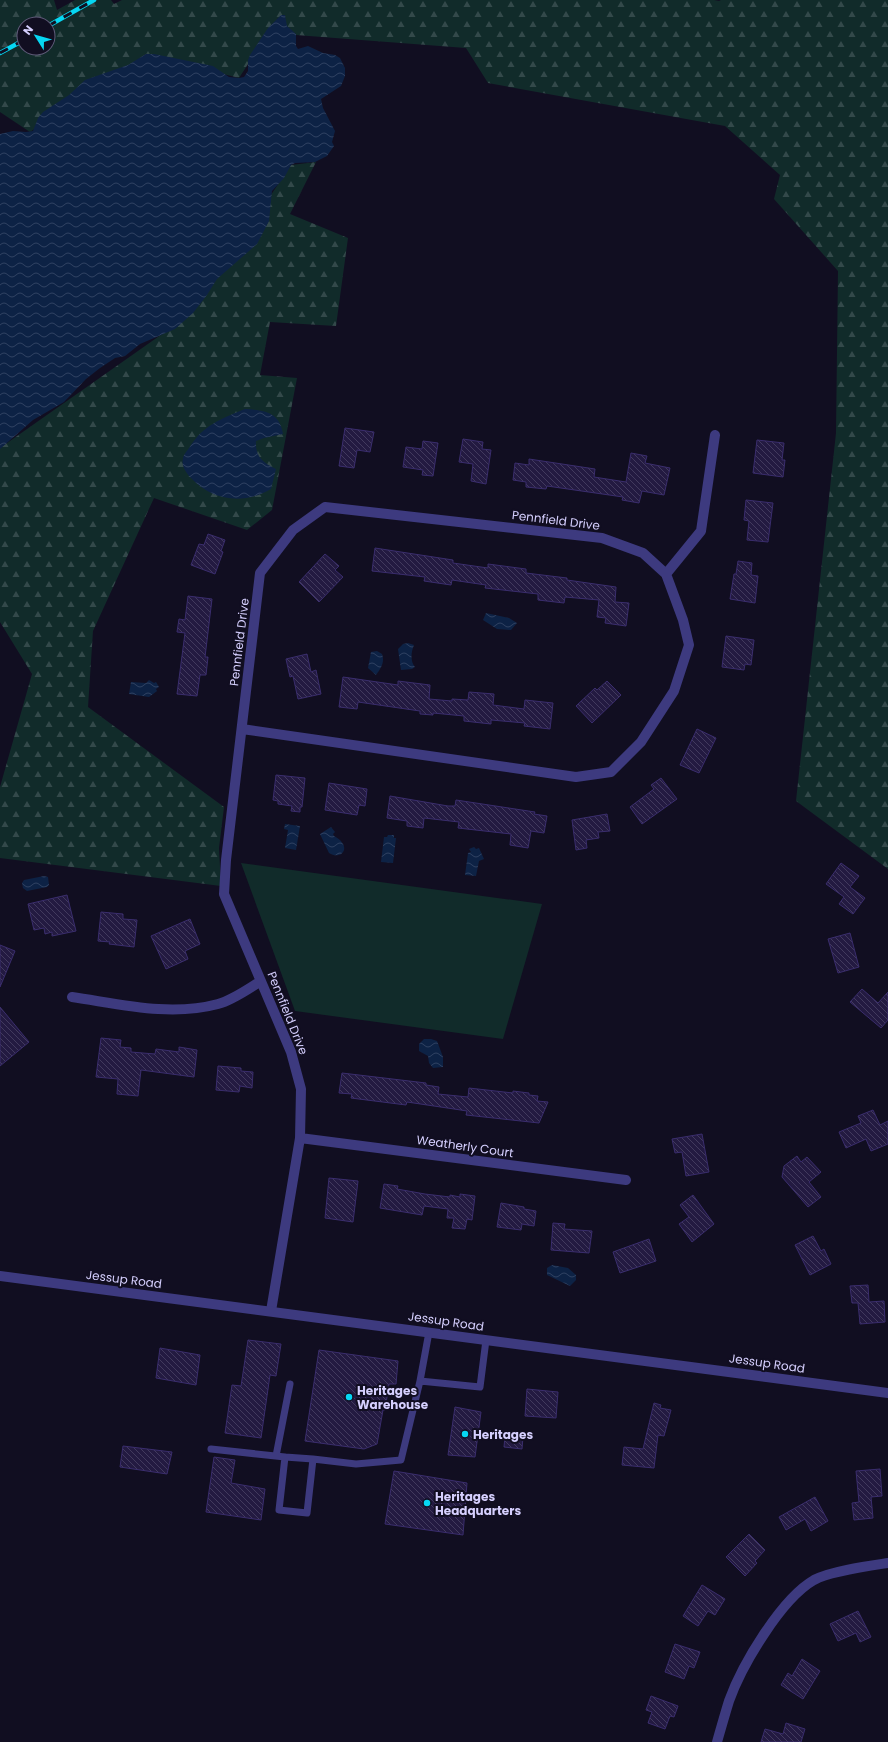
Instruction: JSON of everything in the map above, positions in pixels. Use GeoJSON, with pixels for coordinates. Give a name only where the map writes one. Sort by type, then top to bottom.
{"type":"FeatureCollection","features":[{"type":"Feature","properties":{"kind":"street"},"geometry":{"type":"LineString","coordinates":[[666,574],[700,531],[715,435]]}},
{"type":"Feature","properties":{"kind":"street","name":"Pennfield Drive"},"geometry":{"type":"LineString","coordinates":[[242,729],[576,777],[610,772],[641,742],[674,691],[689,645],[683,620],[666,574],[643,553],[602,538],[325,507],[293,530],[260,573],[226,860],[224,894],[291,1052],[301,1088],[300,1138],[272,1311]]}},
{"type":"Feature","properties":{"kind":"street"},"geometry":{"type":"LineString","coordinates":[[72,997],[169,1011],[218,1004],[229,1000],[261,981]]}},
{"type":"Feature","properties":{"kind":"street","name":"Weatherly Court"},"geometry":{"type":"LineString","coordinates":[[300,1138],[626,1180]]}},
{"type":"Feature","properties":{"kind":"street","name":"Jessup Road"},"geometry":{"type":"LineString","coordinates":[[0,1276],[888,1393]]}},
{"type":"Feature","properties":{"kind":"street"},"geometry":{"type":"LineString","coordinates":[[717,1742],[729,1701],[745,1667],[787,1604],[800,1591],[815,1580],[833,1574],[888,1563]]}},
{"type":"Feature","properties":{"kind":"lane"},"geometry":{"type":"LineString","coordinates":[[211,1449],[356,1464],[401,1460],[420,1381],[428,1332]]}},
{"type":"Feature","properties":{"kind":"lane"},"geometry":{"type":"LineString","coordinates":[[420,1381],[480,1387],[486,1340]]}},
{"type":"Feature","properties":{"kind":"lane"},"geometry":{"type":"LineString","coordinates":[[276,1456],[290,1384]]}},
{"type":"Feature","properties":{"kind":"lane"},"geometry":{"type":"LineString","coordinates":[[285,1457],[279,1510],[307,1513],[313,1459]]}},
{"type":"Feature","properties":{"kind":"green space"},"geometry":{"type":"Polygon","coordinates":[[[0,0],[54,0],[57,10],[75,0],[111,0],[114,4],[122,0],[888,0],[888,869],[796,801],[836,433],[838,271],[774,199],[780,175],[725,126],[488,83],[466,48],[296,35],[278,18],[239,78],[146,54],[30,132],[0,112],[0,0]]]}},
{"type":"Feature","properties":{"kind":"green space"},"geometry":{"type":"Polygon","coordinates":[[[316,162],[290,214],[348,238],[336,326],[270,322],[260,375],[297,378],[272,510],[247,530],[154,498],[93,631],[88,707],[224,807],[219,848],[221,886],[0,858],[0,787],[32,674],[0,622],[0,448],[192,313],[291,165],[316,162]]]}},
{"type":"Feature","properties":{"kind":"green space"},"geometry":{"type":"Polygon","coordinates":[[[241,863],[542,904],[503,1039],[295,1011],[241,863]]]}},
{"type":"Feature","properties":{"kind":"water"},"geometry":{"type":"Polygon","coordinates":[[[281,15],[285,15],[287,26],[296,34],[296,46],[298,49],[308,46],[323,53],[335,55],[340,58],[345,68],[345,76],[341,86],[321,99],[323,108],[335,131],[332,142],[334,146],[327,156],[315,162],[295,163],[291,165],[284,178],[272,191],[269,221],[257,244],[217,279],[193,313],[175,329],[140,344],[125,356],[115,358],[100,368],[86,379],[64,402],[33,420],[0,449],[0,134],[13,131],[33,131],[38,118],[43,112],[69,95],[85,80],[128,65],[146,54],[154,54],[213,66],[229,77],[244,77],[248,71],[248,60],[250,55],[268,28],[281,15]]]}},
{"type":"Feature","properties":{"kind":"water"},"geometry":{"type":"Polygon","coordinates":[[[245,409],[259,410],[270,414],[275,417],[281,427],[283,434],[256,441],[258,455],[264,462],[276,469],[271,489],[261,494],[239,499],[218,496],[199,486],[189,476],[183,466],[183,458],[194,440],[207,428],[220,420],[245,409]]]}},
{"type":"Feature","properties":{"kind":"water"},"geometry":{"type":"Polygon","coordinates":[[[486,613],[509,618],[517,623],[511,630],[497,629],[483,620],[486,613]]]}},
{"type":"Feature","properties":{"kind":"water"},"geometry":{"type":"Polygon","coordinates":[[[408,643],[414,645],[412,651],[412,662],[415,667],[412,669],[401,670],[398,649],[403,644],[408,643]]]}},
{"type":"Feature","properties":{"kind":"water"},"geometry":{"type":"Polygon","coordinates":[[[377,651],[382,654],[383,662],[376,675],[368,668],[371,652],[377,651]]]}},
{"type":"Feature","properties":{"kind":"water"},"geometry":{"type":"Polygon","coordinates":[[[149,680],[154,683],[156,682],[159,687],[156,689],[157,691],[149,697],[129,694],[131,682],[146,683],[149,680]]]}},
{"type":"Feature","properties":{"kind":"water"},"geometry":{"type":"Polygon","coordinates":[[[285,824],[300,826],[296,850],[285,848],[288,830],[284,829],[285,824]]]}},
{"type":"Feature","properties":{"kind":"water"},"geometry":{"type":"Polygon","coordinates":[[[331,827],[335,832],[333,834],[334,836],[340,840],[344,848],[344,851],[338,855],[329,853],[320,834],[331,827]]]}},
{"type":"Feature","properties":{"kind":"water"},"geometry":{"type":"Polygon","coordinates":[[[388,835],[394,835],[394,838],[396,838],[393,863],[381,862],[384,837],[387,837],[388,835]]]}},
{"type":"Feature","properties":{"kind":"water"},"geometry":{"type":"Polygon","coordinates":[[[474,847],[476,849],[479,848],[484,859],[479,861],[476,876],[465,875],[468,853],[471,852],[469,849],[474,847]]]}},
{"type":"Feature","properties":{"kind":"water"},"geometry":{"type":"Polygon","coordinates":[[[44,876],[48,877],[49,885],[47,887],[27,891],[23,888],[22,883],[24,880],[44,876]]]}},
{"type":"Feature","properties":{"kind":"water"},"geometry":{"type":"Polygon","coordinates":[[[424,1039],[437,1041],[443,1057],[443,1067],[433,1068],[429,1063],[428,1056],[419,1051],[419,1044],[424,1039]]]}},
{"type":"Feature","properties":{"kind":"water"},"geometry":{"type":"Polygon","coordinates":[[[552,1265],[568,1268],[576,1275],[576,1280],[570,1286],[547,1275],[547,1268],[552,1265]]]}},
{"type":"Feature","properties":{"kind":"building"},"geometry":{"type":"Polygon","coordinates":[[[345,428],[374,432],[370,452],[357,450],[354,468],[339,466],[345,428]]]}},
{"type":"Feature","properties":{"kind":"building"},"geometry":{"type":"Polygon","coordinates":[[[463,439],[483,442],[482,449],[491,450],[486,484],[471,481],[473,464],[459,462],[463,439]]]}},
{"type":"Feature","properties":{"kind":"building"},"geometry":{"type":"Polygon","coordinates":[[[757,440],[784,443],[782,460],[785,460],[783,477],[753,473],[757,440]]]}},
{"type":"Feature","properties":{"kind":"building"},"geometry":{"type":"Polygon","coordinates":[[[423,441],[438,443],[433,476],[422,475],[423,470],[403,467],[406,447],[422,449],[423,441]]]}},
{"type":"Feature","properties":{"kind":"building"},"geometry":{"type":"Polygon","coordinates":[[[631,453],[647,456],[645,463],[670,468],[664,495],[642,491],[639,503],[622,500],[623,497],[547,486],[546,489],[526,487],[526,482],[513,480],[515,463],[529,465],[529,459],[595,469],[594,477],[626,482],[631,453]]]}},
{"type":"Feature","properties":{"kind":"building"},"geometry":{"type":"Polygon","coordinates":[[[746,500],[773,503],[768,542],[747,540],[749,521],[744,520],[746,500]]]}},
{"type":"Feature","properties":{"kind":"building"},"geometry":{"type":"Polygon","coordinates":[[[208,534],[225,540],[221,551],[223,552],[215,574],[191,565],[199,544],[204,545],[208,534]]]}},
{"type":"Feature","properties":{"kind":"building"},"geometry":{"type":"Polygon","coordinates":[[[375,548],[453,560],[453,563],[488,568],[488,564],[526,569],[526,573],[567,578],[567,580],[616,587],[615,602],[629,603],[626,626],[605,623],[606,618],[597,617],[599,600],[565,597],[564,603],[538,600],[538,594],[485,588],[486,585],[452,580],[451,585],[424,581],[425,577],[372,571],[375,548]]]}},
{"type":"Feature","properties":{"kind":"building"},"geometry":{"type":"Polygon","coordinates":[[[325,554],[339,566],[335,570],[343,577],[319,602],[299,582],[325,554]]]}},
{"type":"Feature","properties":{"kind":"building"},"geometry":{"type":"Polygon","coordinates":[[[738,561],[752,563],[751,575],[758,576],[755,603],[730,599],[734,574],[736,574],[738,561]]]}},
{"type":"Feature","properties":{"kind":"building"},"geometry":{"type":"Polygon","coordinates":[[[188,596],[212,599],[205,657],[208,657],[206,675],[200,675],[197,696],[177,694],[185,633],[177,632],[179,619],[185,620],[188,596]]]}},
{"type":"Feature","properties":{"kind":"building"},"geometry":{"type":"Polygon","coordinates":[[[726,636],[754,640],[751,665],[745,664],[744,670],[722,667],[726,636]]]}},
{"type":"Feature","properties":{"kind":"building"},"geometry":{"type":"Polygon","coordinates":[[[307,654],[311,672],[316,670],[321,694],[298,699],[293,676],[290,677],[286,659],[307,654]]]}},
{"type":"Feature","properties":{"kind":"building"},"geometry":{"type":"Polygon","coordinates":[[[343,677],[398,685],[398,681],[430,685],[429,699],[452,701],[452,699],[468,700],[469,692],[494,694],[493,705],[524,709],[525,700],[553,703],[550,729],[524,726],[525,723],[491,720],[491,724],[464,721],[464,716],[433,713],[433,715],[420,714],[420,711],[358,702],[357,709],[339,707],[343,677]]]}},
{"type":"Feature","properties":{"kind":"building"},"geometry":{"type":"Polygon","coordinates":[[[607,681],[621,695],[592,723],[576,706],[595,688],[597,690],[607,681]]]}},
{"type":"Feature","properties":{"kind":"building"},"geometry":{"type":"Polygon","coordinates":[[[697,729],[716,738],[699,773],[680,765],[697,729]]]}},
{"type":"Feature","properties":{"kind":"building"},"geometry":{"type":"Polygon","coordinates":[[[276,775],[305,778],[302,807],[300,807],[300,812],[291,811],[292,806],[278,804],[278,801],[273,800],[276,775]]]}},
{"type":"Feature","properties":{"kind":"building"},"geometry":{"type":"Polygon","coordinates":[[[661,778],[677,799],[642,824],[630,807],[654,789],[651,785],[661,778]]]}},
{"type":"Feature","properties":{"kind":"building"},"geometry":{"type":"Polygon","coordinates":[[[329,783],[367,789],[365,806],[359,805],[357,815],[325,810],[329,783]]]}},
{"type":"Feature","properties":{"kind":"building"},"geometry":{"type":"Polygon","coordinates":[[[390,796],[448,806],[455,806],[456,800],[535,812],[534,814],[547,816],[544,833],[531,831],[528,848],[510,845],[511,834],[458,828],[459,822],[424,818],[423,828],[407,826],[407,821],[387,818],[390,796]]]}},
{"type":"Feature","properties":{"kind":"building"},"geometry":{"type":"Polygon","coordinates":[[[607,814],[610,831],[598,832],[599,838],[586,840],[587,848],[576,850],[572,820],[607,814]]]}},
{"type":"Feature","properties":{"kind":"building"},"geometry":{"type":"Polygon","coordinates":[[[841,863],[859,876],[850,887],[865,898],[853,914],[839,904],[844,897],[826,884],[841,863]]]}},
{"type":"Feature","properties":{"kind":"building"},"geometry":{"type":"Polygon","coordinates":[[[67,895],[76,931],[52,936],[52,932],[45,934],[44,928],[34,930],[28,904],[67,895]]]}},
{"type":"Feature","properties":{"kind":"building"},"geometry":{"type":"Polygon","coordinates":[[[101,912],[123,914],[123,919],[137,920],[134,947],[98,941],[101,912]]]}},
{"type":"Feature","properties":{"kind":"building"},"geometry":{"type":"Polygon","coordinates":[[[190,919],[200,944],[185,951],[188,959],[166,969],[151,936],[190,919]]]}},
{"type":"Feature","properties":{"kind":"building"},"geometry":{"type":"Polygon","coordinates":[[[850,933],[859,967],[838,973],[828,939],[850,933]]]}},
{"type":"Feature","properties":{"kind":"building"},"geometry":{"type":"Polygon","coordinates":[[[0,945],[15,951],[0,987],[0,945]]]}},
{"type":"Feature","properties":{"kind":"building"},"geometry":{"type":"Polygon","coordinates":[[[862,989],[878,1003],[888,992],[888,1020],[881,1028],[850,1002],[862,989]]]}},
{"type":"Feature","properties":{"kind":"building"},"geometry":{"type":"Polygon","coordinates":[[[0,1007],[29,1042],[0,1066],[0,1007]]]}},
{"type":"Feature","properties":{"kind":"building"},"geometry":{"type":"Polygon","coordinates":[[[101,1038],[121,1040],[120,1047],[131,1048],[131,1052],[155,1054],[156,1049],[179,1052],[179,1047],[197,1050],[194,1077],[141,1070],[138,1096],[117,1094],[118,1079],[96,1077],[101,1038]]]}},
{"type":"Feature","properties":{"kind":"building"},"geometry":{"type":"Polygon","coordinates":[[[218,1066],[241,1068],[241,1071],[253,1072],[252,1088],[240,1086],[239,1092],[216,1090],[218,1066]]]}},
{"type":"Feature","properties":{"kind":"building"},"geometry":{"type":"Polygon","coordinates":[[[342,1073],[426,1083],[426,1085],[439,1087],[438,1094],[468,1097],[469,1088],[513,1093],[513,1091],[529,1093],[529,1095],[538,1096],[537,1101],[548,1102],[539,1123],[466,1115],[467,1111],[407,1102],[406,1105],[351,1098],[352,1094],[339,1093],[342,1073]]]}},
{"type":"Feature","properties":{"kind":"building"},"geometry":{"type":"Polygon","coordinates":[[[873,1110],[880,1125],[888,1121],[888,1144],[871,1151],[866,1139],[846,1148],[839,1132],[861,1123],[858,1116],[873,1110]]]}},
{"type":"Feature","properties":{"kind":"building"},"geometry":{"type":"Polygon","coordinates":[[[702,1134],[709,1172],[686,1176],[682,1152],[675,1153],[672,1139],[702,1134]]]}},
{"type":"Feature","properties":{"kind":"building"},"geometry":{"type":"Polygon","coordinates":[[[797,1156],[801,1162],[807,1157],[821,1172],[809,1182],[821,1197],[808,1207],[782,1177],[784,1166],[797,1156]]]}},
{"type":"Feature","properties":{"kind":"building"},"geometry":{"type":"Polygon","coordinates":[[[329,1178],[358,1181],[353,1222],[325,1218],[329,1178]]]}},
{"type":"Feature","properties":{"kind":"building"},"geometry":{"type":"Polygon","coordinates":[[[384,1184],[398,1186],[397,1189],[425,1194],[450,1197],[450,1195],[460,1197],[460,1194],[475,1196],[472,1220],[467,1219],[465,1229],[452,1228],[454,1218],[447,1218],[448,1209],[424,1206],[422,1215],[380,1208],[384,1184]]]}},
{"type":"Feature","properties":{"kind":"building"},"geometry":{"type":"Polygon","coordinates":[[[693,1195],[714,1224],[692,1242],[679,1224],[689,1217],[680,1205],[693,1195]]]}},
{"type":"Feature","properties":{"kind":"building"},"geometry":{"type":"Polygon","coordinates":[[[501,1203],[524,1207],[524,1209],[536,1211],[534,1226],[522,1224],[521,1230],[497,1227],[501,1203]]]}},
{"type":"Feature","properties":{"kind":"building"},"geometry":{"type":"Polygon","coordinates":[[[553,1223],[565,1224],[564,1229],[592,1231],[589,1253],[551,1250],[553,1223]]]}},
{"type":"Feature","properties":{"kind":"building"},"geometry":{"type":"Polygon","coordinates":[[[813,1236],[821,1251],[824,1249],[831,1264],[810,1275],[795,1245],[813,1236]]]}},
{"type":"Feature","properties":{"kind":"building"},"geometry":{"type":"Polygon","coordinates":[[[649,1239],[656,1261],[620,1273],[613,1252],[649,1239]]]}},
{"type":"Feature","properties":{"kind":"building"},"geometry":{"type":"Polygon","coordinates":[[[868,1285],[869,1302],[884,1301],[885,1322],[860,1324],[858,1303],[852,1303],[850,1286],[868,1285]]]}},
{"type":"Feature","properties":{"kind":"building"},"geometry":{"type":"Polygon","coordinates":[[[248,1340],[281,1344],[276,1376],[270,1375],[261,1438],[225,1433],[232,1385],[241,1386],[248,1340]]]}},
{"type":"Feature","properties":{"kind":"building"},"geometry":{"type":"Polygon","coordinates":[[[160,1348],[200,1355],[196,1385],[156,1378],[160,1348]]]}},
{"type":"Feature","properties":{"kind":"building","name":"Heritages Warehouse"},"geometry":{"type":"Polygon","coordinates":[[[319,1350],[398,1361],[396,1384],[389,1384],[377,1444],[364,1449],[305,1441],[319,1350]]]}},
{"type":"Feature","properties":{"kind":"building"},"geometry":{"type":"Polygon","coordinates":[[[527,1389],[558,1392],[556,1418],[525,1416],[527,1389]]]}},
{"type":"Feature","properties":{"kind":"building"},"geometry":{"type":"Polygon","coordinates":[[[654,1403],[661,1405],[660,1408],[671,1410],[664,1436],[658,1435],[654,1468],[622,1465],[624,1447],[643,1449],[654,1403]]]}},
{"type":"Feature","properties":{"kind":"building","name":"Heritages"},"geometry":{"type":"Polygon","coordinates":[[[455,1407],[481,1412],[475,1457],[448,1455],[455,1407]]]}},
{"type":"Feature","properties":{"kind":"building"},"geometry":{"type":"Polygon","coordinates":[[[505,1436],[523,1437],[522,1449],[504,1447],[505,1436]]]}},
{"type":"Feature","properties":{"kind":"building"},"geometry":{"type":"Polygon","coordinates":[[[123,1446],[172,1452],[167,1474],[120,1467],[123,1446]]]}},
{"type":"Feature","properties":{"kind":"building"},"geometry":{"type":"Polygon","coordinates":[[[214,1457],[235,1460],[231,1483],[265,1489],[261,1520],[206,1512],[214,1457]]]}},
{"type":"Feature","properties":{"kind":"building"},"geometry":{"type":"Polygon","coordinates":[[[880,1469],[882,1496],[871,1497],[873,1518],[854,1520],[852,1503],[859,1502],[856,1471],[880,1469]]]}},
{"type":"Feature","properties":{"kind":"building","name":"Heritages Headquarters"},"geometry":{"type":"Polygon","coordinates":[[[394,1471],[467,1483],[463,1535],[385,1524],[394,1471]]]}},
{"type":"Feature","properties":{"kind":"building"},"geometry":{"type":"Polygon","coordinates":[[[815,1497],[828,1521],[811,1531],[805,1519],[786,1530],[779,1517],[815,1497]]]}},
{"type":"Feature","properties":{"kind":"building"},"geometry":{"type":"Polygon","coordinates":[[[749,1534],[765,1550],[755,1561],[757,1563],[745,1576],[726,1557],[749,1534]]]}},
{"type":"Feature","properties":{"kind":"building"},"geometry":{"type":"Polygon","coordinates":[[[702,1585],[725,1599],[715,1615],[708,1611],[698,1626],[683,1616],[702,1585]]]}},
{"type":"Feature","properties":{"kind":"building"},"geometry":{"type":"Polygon","coordinates":[[[858,1611],[871,1637],[860,1642],[856,1633],[838,1641],[830,1624],[858,1611]]]}},
{"type":"Feature","properties":{"kind":"building"},"geometry":{"type":"Polygon","coordinates":[[[675,1644],[700,1652],[694,1668],[689,1666],[684,1679],[665,1672],[675,1644]]]}},
{"type":"Feature","properties":{"kind":"building"},"geometry":{"type":"Polygon","coordinates":[[[802,1659],[820,1671],[803,1699],[781,1685],[788,1673],[792,1676],[802,1659]]]}},
{"type":"Feature","properties":{"kind":"building"},"geometry":{"type":"Polygon","coordinates":[[[651,1696],[678,1706],[674,1717],[670,1716],[665,1729],[648,1723],[652,1712],[646,1710],[651,1696]]]}},
{"type":"Feature","properties":{"kind":"building"},"geometry":{"type":"Polygon","coordinates":[[[786,1723],[805,1729],[801,1742],[761,1742],[765,1729],[783,1734],[786,1723]]]}},
{"type":"Feature","properties":{"kind":"railway"},"geometry":{"type":"LineString","coordinates":[[56,21],[94,0]]}},
{"type":"Feature","properties":{"kind":"railway"},"geometry":{"type":"LineString","coordinates":[[0,53],[16,44]]}},
{"type":"Feature","properties":{"kind":"place","name":"Heritages Warehouse"},"geometry":{"type":"Point","coordinates":[349,1397]}},
{"type":"Feature","properties":{"kind":"place","name":"Heritages"},"geometry":{"type":"Point","coordinates":[465,1434]}},
{"type":"Feature","properties":{"kind":"place","name":"Heritages Headquarters"},"geometry":{"type":"Point","coordinates":[427,1503]}}]}
